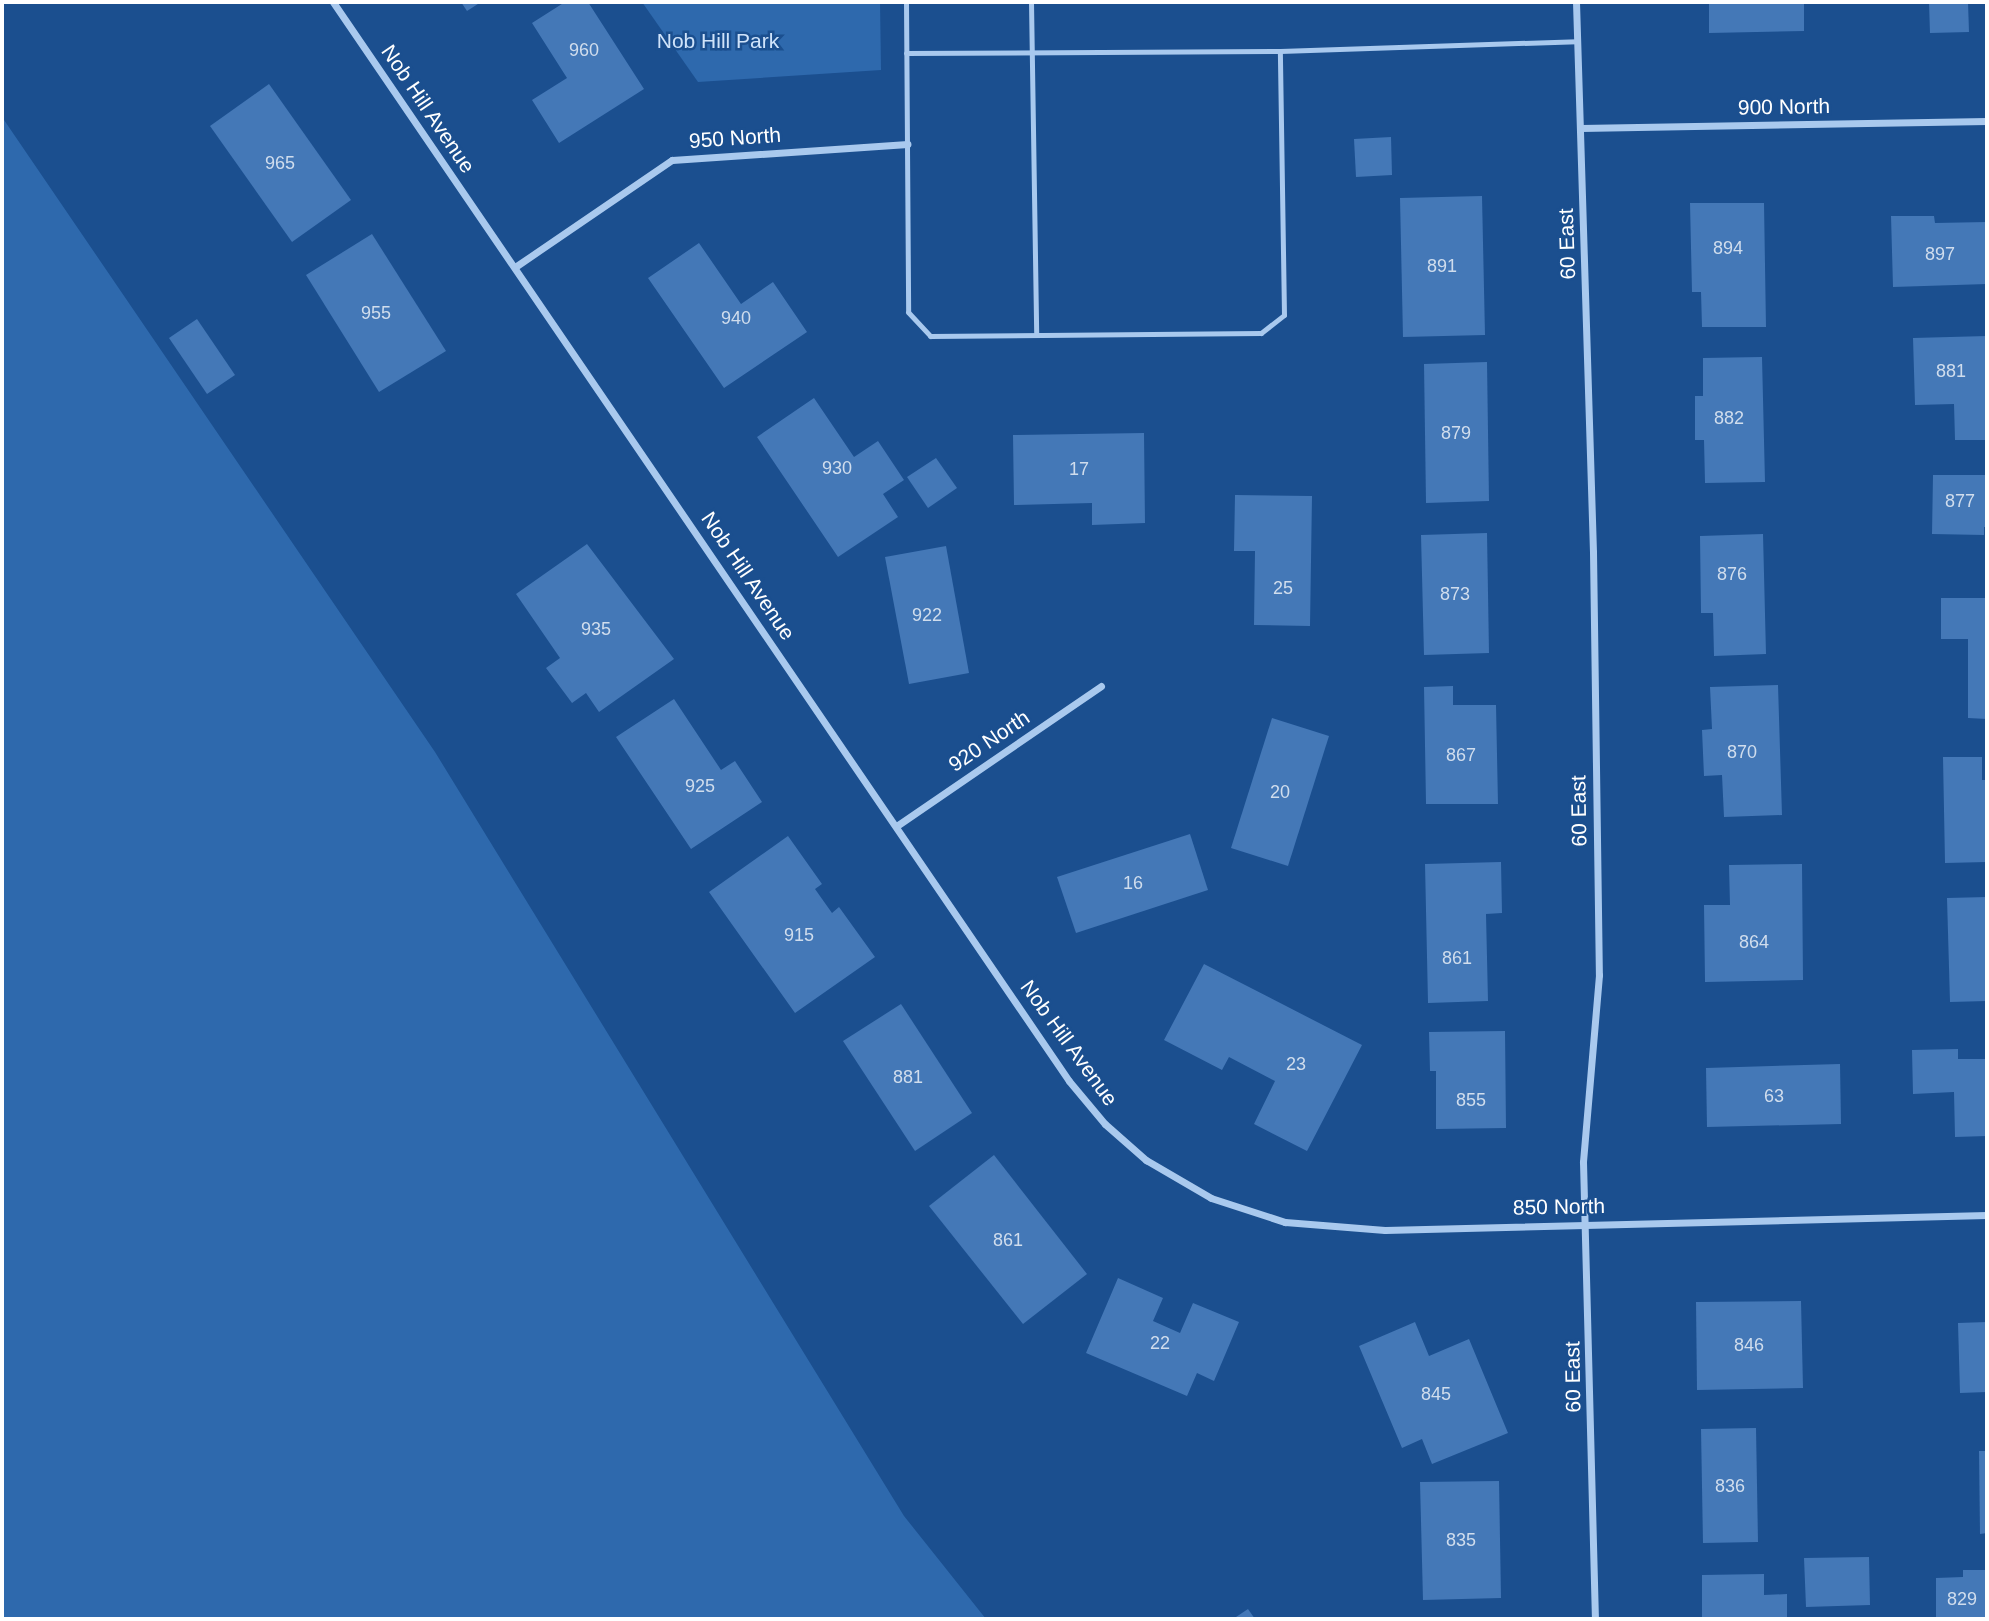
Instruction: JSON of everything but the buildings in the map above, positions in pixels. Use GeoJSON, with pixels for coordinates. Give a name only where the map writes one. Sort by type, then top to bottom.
{"type":"FeatureCollection","features":[{"type":"Feature","properties":{"kind":"street","name":"Nob Hill Avenue"},"geometry":{"type":"LineString","coordinates":[[334,2],[898,825],[1069,1081],[1105,1124],[1146,1160]]}},
{"type":"Feature","properties":{"kind":"street","name":"60 East"},"geometry":{"type":"LineString","coordinates":[[1576,2],[1599,975],[1583,1163],[1595,1619]]}},
{"type":"Feature","properties":{"kind":"street","name":"900 North"},"geometry":{"type":"LineString","coordinates":[[1581,128],[1987,121]]}},
{"type":"Feature","properties":{"kind":"street","name":"950 North"},"geometry":{"type":"LineString","coordinates":[[515,267],[672,160],[907,144]]}},
{"type":"Feature","properties":{"kind":"street","name":"920 North"},"geometry":{"type":"LineString","coordinates":[[898,825],[1101,686]]}},
{"type":"Feature","properties":{"kind":"street","name":"850 North"},"geometry":{"type":"LineString","coordinates":[[1146,1160],[1211,1198],[1285,1222],[1385,1230],[1987,1215]]}},
{"type":"Feature","properties":{"kind":"lane"},"geometry":{"type":"LineString","coordinates":[[906,2],[908,313],[930,336],[1261,333],[1284,314],[1280,51]]}},
{"type":"Feature","properties":{"kind":"lane"},"geometry":{"type":"LineString","coordinates":[[1031,2],[1035,335]]}},
{"type":"Feature","properties":{"kind":"lane"},"geometry":{"type":"LineString","coordinates":[[906,53],[1280,51],[1577,41]]}},
{"type":"Feature","properties":{"kind":"green space","name":"Nob Hill Park"},"geometry":{"type":"Polygon","coordinates":[[[642,2],[880,2],[881,70],[698,82],[642,2]]]}},
{"type":"Feature","properties":{"kind":"green space"},"geometry":{"type":"Polygon","coordinates":[[[2,117],[435,752],[904,1516],[986,1619],[2,1619],[2,117]]]}}]}
